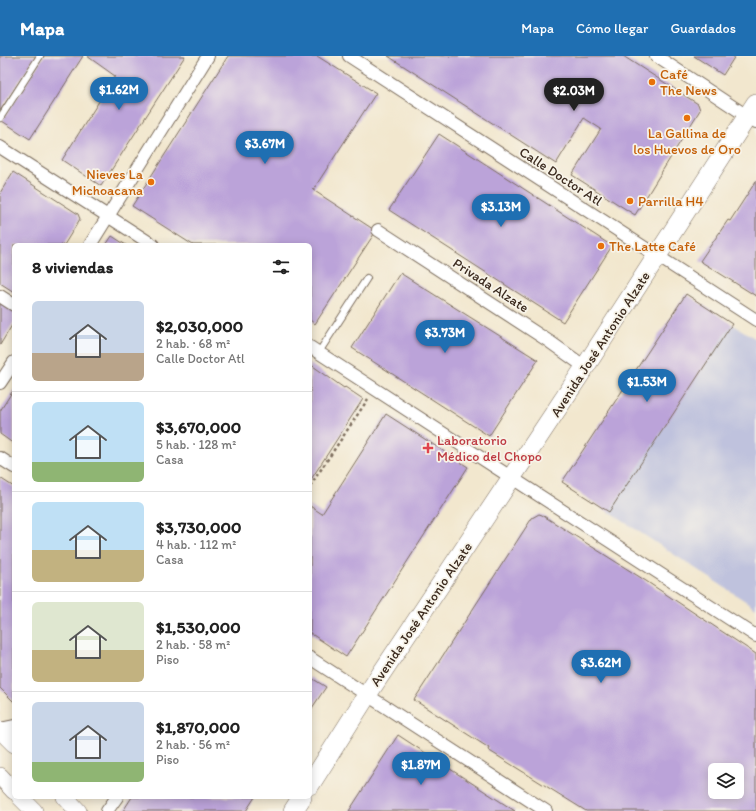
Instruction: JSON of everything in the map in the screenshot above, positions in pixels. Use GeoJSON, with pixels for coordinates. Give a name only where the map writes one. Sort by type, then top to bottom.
{"type":"FeatureCollection","features":[{"type":"Feature","properties":{"kind":"main road","name":"Avenida José Antonio Alzate"},"geometry":{"type":"LineString","coordinates":[[312,781],[367,695],[512,478],[657,256],[753,114]]}},
{"type":"Feature","properties":{"kind":"main road"},"geometry":{"type":"LineString","coordinates":[[0,729],[12,742]]}},
{"type":"Feature","properties":{"kind":"main road"},"geometry":{"type":"LineString","coordinates":[[0,776],[12,789]]}},
{"type":"Feature","properties":{"kind":"main road"},"geometry":{"type":"LineString","coordinates":[[22,799],[34,811]]}},
{"type":"Feature","properties":{"kind":"main road"},"geometry":{"type":"LineString","coordinates":[[67,799],[78,811]]}},
{"type":"Feature","properties":{"kind":"main road"},"geometry":{"type":"LineString","coordinates":[[293,811],[301,799]]}},
{"type":"Feature","properties":{"kind":"street"},"geometry":{"type":"LineString","coordinates":[[91,243],[208,56]]}},
{"type":"Feature","properties":{"kind":"street","name":"Calle Doctor Atl"},"geometry":{"type":"LineString","coordinates":[[349,56],[756,320]]}},
{"type":"Feature","properties":{"kind":"street"},"geometry":{"type":"LineString","coordinates":[[656,56],[753,114]]}},
{"type":"Feature","properties":{"kind":"street"},"geometry":{"type":"LineString","coordinates":[[0,147],[150,243]]}},
{"type":"Feature","properties":{"kind":"street","name":"Privada Alzate"},"geometry":{"type":"LineString","coordinates":[[378,230],[550,342],[585,367]]}},
{"type":"Feature","properties":{"kind":"street"},"geometry":{"type":"LineString","coordinates":[[0,296],[12,304]]}},
{"type":"Feature","properties":{"kind":"street"},"geometry":{"type":"LineString","coordinates":[[314,350],[756,636]]}},
{"type":"Feature","properties":{"kind":"street"},"geometry":{"type":"LineString","coordinates":[[0,383],[12,365]]}},
{"type":"Feature","properties":{"kind":"street"},"geometry":{"type":"LineString","coordinates":[[0,458],[12,466]]}},
{"type":"Feature","properties":{"kind":"street"},"geometry":{"type":"LineString","coordinates":[[312,659],[546,811]]}},
{"type":"Feature","properties":{"kind":"street"},"geometry":{"type":"LineString","coordinates":[[0,729],[12,726]]}},
{"type":"Feature","properties":{"kind":"street"},"geometry":{"type":"LineString","coordinates":[[107,811],[116,799]]}},
{"type":"Feature","properties":{"kind":"lane"},"geometry":{"type":"LineString","coordinates":[[0,118],[40,56]]}},
{"type":"Feature","properties":{"kind":"lane"},"geometry":{"type":"LineString","coordinates":[[314,350],[367,278]]}},
{"type":"Feature","properties":{"kind":"path"},"geometry":{"type":"LineString","coordinates":[[312,483],[374,388]]}},
{"type":"Feature","properties":{"kind":"shaded area"},"geometry":{"type":"Polygon","coordinates":[[[732,324],[756,339],[756,608],[609,512],[732,324]]]}},
{"type":"Feature","properties":{"kind":"building"},"geometry":{"type":"Polygon","coordinates":[[[0,56],[36,56],[0,111],[0,56]]]}},
{"type":"Feature","properties":{"kind":"building"},"geometry":{"type":"Polygon","coordinates":[[[44,56],[83,56],[30,139],[2,121],[44,56]]]}},
{"type":"Feature","properties":{"kind":"building"},"geometry":{"type":"Polygon","coordinates":[[[87,56],[185,56],[101,186],[62,160],[115,76],[87,56]]]}},
{"type":"Feature","properties":{"kind":"building"},"geometry":{"type":"Polygon","coordinates":[[[228,56],[317,56],[376,93],[313,190],[376,231],[315,324],[312,322],[312,243],[190,243],[132,206],[228,56]]]}},
{"type":"Feature","properties":{"kind":"building"},"geometry":{"type":"Polygon","coordinates":[[[388,56],[623,56],[698,104],[700,110],[635,215],[572,175],[601,129],[584,118],[556,164],[388,56]]]}},
{"type":"Feature","properties":{"kind":"building"},"geometry":{"type":"Polygon","coordinates":[[[694,56],[735,56],[723,75],[694,56]]]}},
{"type":"Feature","properties":{"kind":"building"},"geometry":{"type":"Polygon","coordinates":[[[439,134],[612,246],[563,322],[389,210],[439,134]]]}},
{"type":"Feature","properties":{"kind":"building"},"geometry":{"type":"Polygon","coordinates":[[[13,172],[78,214],[80,219],[65,243],[12,243],[12,291],[0,283],[0,193],[13,172]]]}},
{"type":"Feature","properties":{"kind":"building"},"geometry":{"type":"Polygon","coordinates":[[[756,181],[756,296],[700,261],[728,220],[730,221],[756,181]]]}},
{"type":"Feature","properties":{"kind":"building"},"geometry":{"type":"Polygon","coordinates":[[[112,236],[123,243],[107,243],[112,236]]]}},
{"type":"Feature","properties":{"kind":"building"},"geometry":{"type":"Polygon","coordinates":[[[400,273],[538,360],[489,436],[352,348],[400,273]]]}},
{"type":"Feature","properties":{"kind":"building"},"geometry":{"type":"Polygon","coordinates":[[[686,294],[732,324],[609,512],[562,482],[686,294]]]}},
{"type":"Feature","properties":{"kind":"building"},"geometry":{"type":"Polygon","coordinates":[[[0,298],[12,306],[12,325],[0,345],[0,298]]]}},
{"type":"Feature","properties":{"kind":"building"},"geometry":{"type":"Polygon","coordinates":[[[312,365],[344,388],[345,387],[363,399],[312,478],[312,365]]]}},
{"type":"Feature","properties":{"kind":"building"},"geometry":{"type":"Polygon","coordinates":[[[12,392],[12,443],[0,434],[0,411],[12,392]]]}},
{"type":"Feature","properties":{"kind":"building"},"geometry":{"type":"Polygon","coordinates":[[[386,414],[468,467],[346,657],[312,634],[312,507],[322,514],[386,414]]]}},
{"type":"Feature","properties":{"kind":"building"},"geometry":{"type":"Polygon","coordinates":[[[0,478],[12,486],[12,700],[0,688],[0,478]]]}},
{"type":"Feature","properties":{"kind":"building"},"geometry":{"type":"Polygon","coordinates":[[[539,514],[646,581],[756,654],[756,811],[586,811],[488,750],[489,748],[414,700],[532,518],[539,514]]]}},
{"type":"Feature","properties":{"kind":"building"},"geometry":{"type":"Polygon","coordinates":[[[312,678],[326,687],[312,708],[312,678]]]}},
{"type":"Feature","properties":{"kind":"building"},"geometry":{"type":"Polygon","coordinates":[[[398,735],[430,756],[515,811],[349,811],[398,735]]]}},
{"type":"Feature","properties":{"kind":"building"},"geometry":{"type":"Polygon","coordinates":[[[131,799],[254,799],[246,811],[123,811],[131,799]]]}},
{"type":"Feature","properties":{"kind":"place","name":"Café The News"},"geometry":{"type":"Point","coordinates":[652,82]}},
{"type":"Feature","properties":{"kind":"place","name":"La Gallina de los Huevos de Oro"},"geometry":{"type":"Point","coordinates":[687,118]}},
{"type":"Feature","properties":{"kind":"place","name":"Nieves La Michoacana"},"geometry":{"type":"Point","coordinates":[151,182]}},
{"type":"Feature","properties":{"kind":"place","name":"Parrilla H4"},"geometry":{"type":"Point","coordinates":[630,201]}},
{"type":"Feature","properties":{"kind":"place","name":"The Latte Café"},"geometry":{"type":"Point","coordinates":[601,246]}},
{"type":"Feature","properties":{"kind":"place","name":"Laboratorio Médico del Chopo"},"geometry":{"type":"Point","coordinates":[428,448]}}]}
